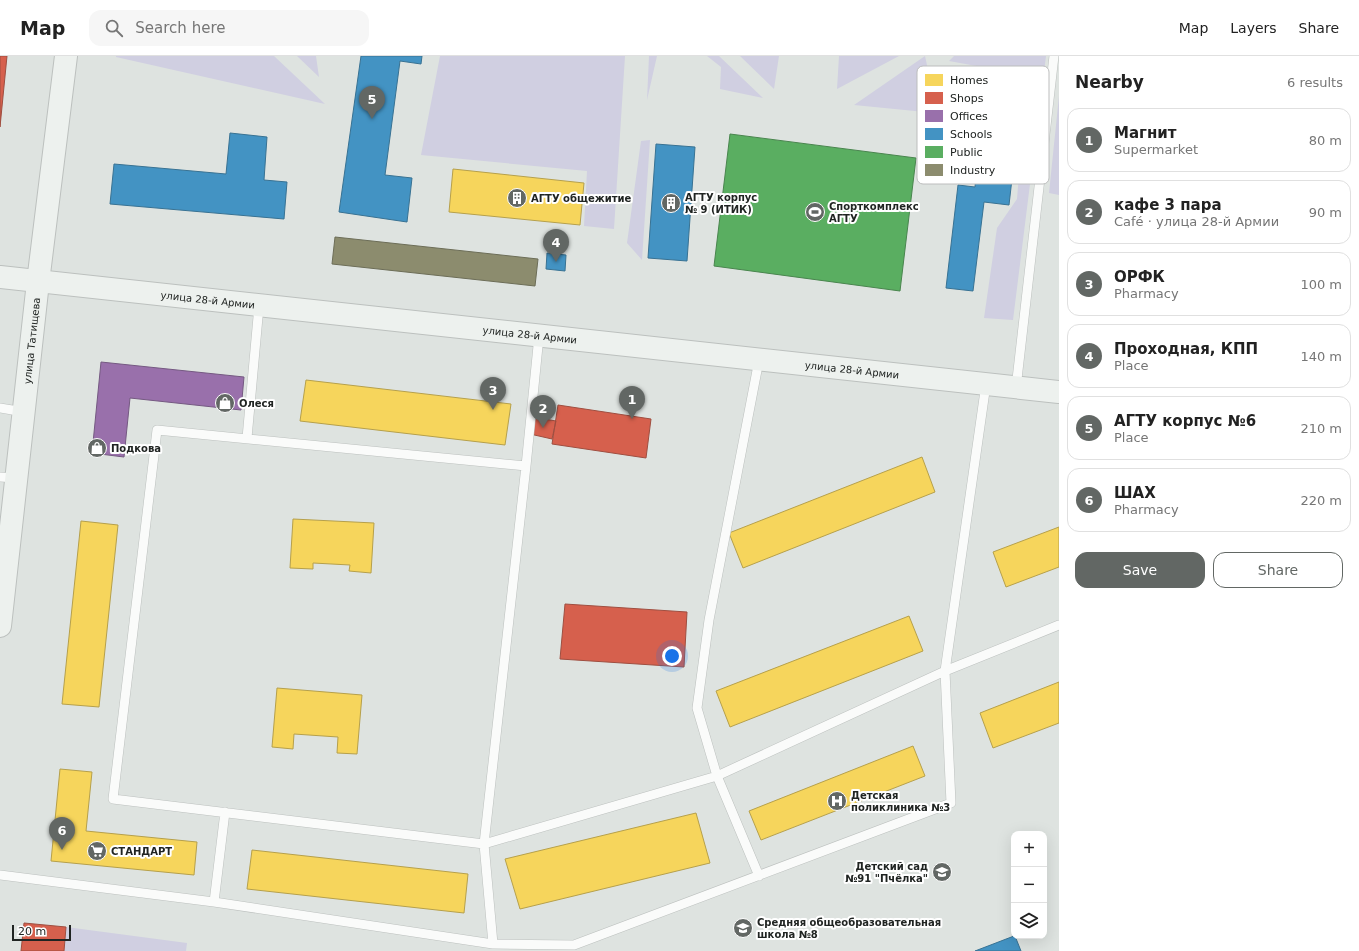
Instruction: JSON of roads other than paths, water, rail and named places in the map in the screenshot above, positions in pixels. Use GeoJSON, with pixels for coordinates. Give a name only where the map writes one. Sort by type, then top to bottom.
{"type":"FeatureCollection","features":[{"type":"Feature","properties":{"kind":"main road","name":"улица Татищева"},"geometry":{"type":"LineString","coordinates":[[0,626],[8,478],[24,412],[38,282],[66,56]]}},
{"type":"Feature","properties":{"kind":"main road","name":"улица 28-й Армии"},"geometry":{"type":"LineString","coordinates":[[0,277],[1059,392]]}},
{"type":"Feature","properties":{"kind":"lane"},"geometry":{"type":"LineString","coordinates":[[1049,100],[1054,56]]}},
{"type":"Feature","properties":{"kind":"lane"},"geometry":{"type":"LineString","coordinates":[[1016,388],[1039,184]]}},
{"type":"Feature","properties":{"kind":"lane"},"geometry":{"type":"LineString","coordinates":[[247,438],[259,306]]}},
{"type":"Feature","properties":{"kind":"lane"},"geometry":{"type":"LineString","coordinates":[[493,944],[484,844],[539,336]]}},
{"type":"Feature","properties":{"kind":"lane"},"geometry":{"type":"LineString","coordinates":[[758,876],[717,776],[697,708],[709,620],[759,360]]}},
{"type":"Feature","properties":{"kind":"lane"},"geometry":{"type":"LineString","coordinates":[[0,875],[214,902],[493,944],[574,946],[951,803],[945,671],[986,384]]}},
{"type":"Feature","properties":{"kind":"lane"},"geometry":{"type":"LineString","coordinates":[[0,408],[24,412]]}},
{"type":"Feature","properties":{"kind":"lane"},"geometry":{"type":"LineString","coordinates":[[526,466],[157,430],[113,799],[484,844],[717,776],[945,671],[1059,625]]}},
{"type":"Feature","properties":{"kind":"lane"},"geometry":{"type":"LineString","coordinates":[[214,902],[225,812]]}},
{"type":"Feature","properties":{"kind":"place","name":"АГТУ корпус №6"},"geometry":{"type":"Point","coordinates":[372,119]}},
{"type":"Feature","properties":{"kind":"place","name":"АГТУ общежитие"},"geometry":{"type":"Point","coordinates":[517,198]}},
{"type":"Feature","properties":{"kind":"place","name":"АГТУ корпус № 9 (ИТИК)"},"geometry":{"type":"Point","coordinates":[671,203]}},
{"type":"Feature","properties":{"kind":"place","name":"Спорткомплекс АГТУ"},"geometry":{"type":"Point","coordinates":[815,212]}},
{"type":"Feature","properties":{"kind":"place","name":"Проходная, КПП"},"geometry":{"type":"Point","coordinates":[556,262]}},
{"type":"Feature","properties":{"kind":"place","name":"Олеся"},"geometry":{"type":"Point","coordinates":[225,403]}},
{"type":"Feature","properties":{"kind":"place","name":"ОРФК"},"geometry":{"type":"Point","coordinates":[493,410]}},
{"type":"Feature","properties":{"kind":"place","name":"Магнит"},"geometry":{"type":"Point","coordinates":[632,419]}},
{"type":"Feature","properties":{"kind":"place","name":"кафе 3 пара"},"geometry":{"type":"Point","coordinates":[543,428]}},
{"type":"Feature","properties":{"kind":"place","name":"Подкова"},"geometry":{"type":"Point","coordinates":[97,448]}},
{"type":"Feature","properties":{"kind":"place","name":"Детская поликлиника №3"},"geometry":{"type":"Point","coordinates":[837,801]}},
{"type":"Feature","properties":{"kind":"place","name":"ШАХ"},"geometry":{"type":"Point","coordinates":[62,850]}},
{"type":"Feature","properties":{"kind":"place","name":"СТАНДАРТ"},"geometry":{"type":"Point","coordinates":[97,851]}},
{"type":"Feature","properties":{"kind":"place","name":"Детский сад №91 \"Пчёлка\""},"geometry":{"type":"Point","coordinates":[942,872]}},
{"type":"Feature","properties":{"kind":"place","name":"Средняя общеобразовательная школа №8"},"geometry":{"type":"Point","coordinates":[743,928]}}]}
